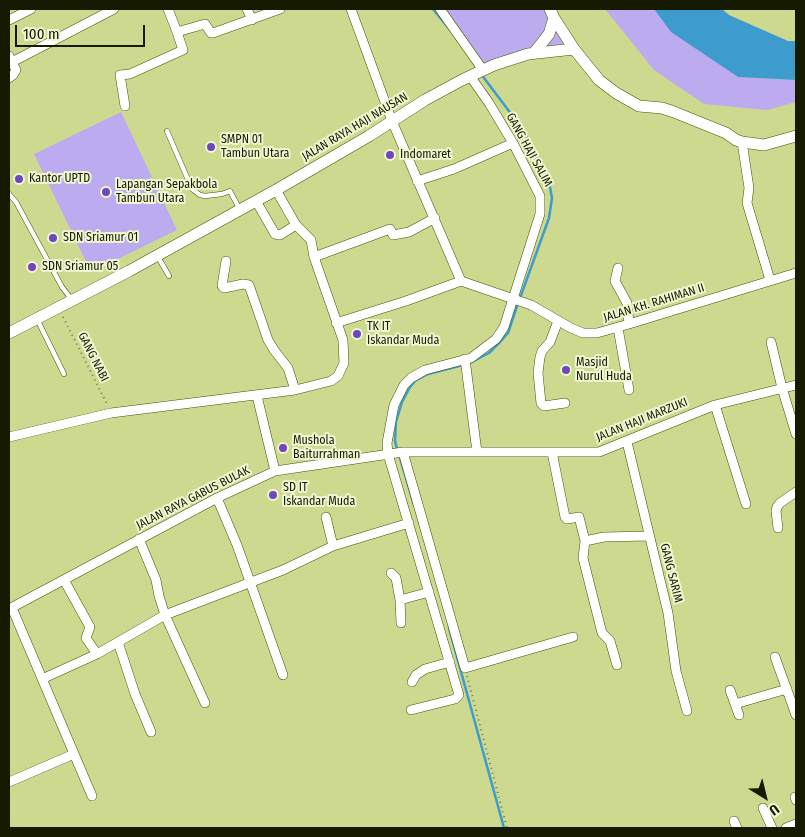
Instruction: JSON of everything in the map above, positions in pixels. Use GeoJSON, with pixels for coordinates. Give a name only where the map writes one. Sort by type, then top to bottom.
{"type":"FeatureCollection","features":[{"type":"Feature","properties":{"kind":"street"},"geometry":{"type":"LineString","coordinates":[[9,20],[31,9]]}},
{"type":"Feature","properties":{"kind":"street"},"geometry":{"type":"LineString","coordinates":[[9,78],[16,71],[10,59],[114,9]]}},
{"type":"Feature","properties":{"kind":"street"},"geometry":{"type":"LineString","coordinates":[[246,9],[252,20]]}},
{"type":"Feature","properties":{"kind":"street"},"geometry":{"type":"LineString","coordinates":[[177,32],[205,24],[211,33],[280,9]]}},
{"type":"Feature","properties":{"kind":"street"},"geometry":{"type":"LineString","coordinates":[[336,323],[406,301],[461,280],[392,121],[351,9]]}},
{"type":"Feature","properties":{"kind":"street"},"geometry":{"type":"LineString","coordinates":[[440,9],[484,70]]}},
{"type":"Feature","properties":{"kind":"street"},"geometry":{"type":"LineString","coordinates":[[125,106],[120,75],[130,74],[182,50],[171,10]]}},
{"type":"Feature","properties":{"kind":"street"},"geometry":{"type":"LineString","coordinates":[[552,17],[574,49],[599,80],[616,93],[628,98],[639,106],[662,108],[674,112],[726,133],[742,142],[764,145],[796,136]]}},
{"type":"Feature","properties":{"kind":"street"},"geometry":{"type":"LineString","coordinates":[[534,53],[546,39],[552,17]]}},
{"type":"Feature","properties":{"kind":"street","name":"JALAN RAYA HAJI NAUSAN"},"geometry":{"type":"LineString","coordinates":[[9,333],[157,256],[276,190],[425,100],[470,76],[534,53],[574,49]]}},
{"type":"Feature","properties":{"kind":"street","name":"GANG HAJI SALIM"},"geometry":{"type":"LineString","coordinates":[[388,454],[387,443],[393,410],[404,385],[411,378],[425,370],[471,358],[496,339],[504,328],[538,224],[542,201],[513,143],[470,76]]}},
{"type":"Feature","properties":{"kind":"street"},"geometry":{"type":"LineString","coordinates":[[742,142],[749,188],[747,203],[770,280]]}},
{"type":"Feature","properties":{"kind":"street"},"geometry":{"type":"LineString","coordinates":[[417,181],[454,169],[513,143]]}},
{"type":"Feature","properties":{"kind":"street"},"geometry":{"type":"LineString","coordinates":[[9,437],[112,413],[296,390],[331,380],[338,376],[342,370],[345,356],[343,340],[314,257],[311,240],[296,225],[276,190]]}},
{"type":"Feature","properties":{"kind":"street"},"geometry":{"type":"LineString","coordinates":[[256,201],[275,234],[280,235],[296,225]]}},
{"type":"Feature","properties":{"kind":"street"},"geometry":{"type":"LineString","coordinates":[[314,257],[390,229],[392,235],[409,232],[435,218]]}},
{"type":"Feature","properties":{"kind":"street"},"geometry":{"type":"LineString","coordinates":[[226,261],[222,286],[224,288],[243,284],[249,285],[268,340],[288,368],[296,390]]}},
{"type":"Feature","properties":{"kind":"street"},"geometry":{"type":"LineString","coordinates":[[618,268],[615,281],[627,303],[629,324]]}},
{"type":"Feature","properties":{"kind":"street","name":"JALAN KH. RAHIMAN II"},"geometry":{"type":"LineString","coordinates":[[461,280],[526,304],[583,333],[618,328],[796,273]]}},
{"type":"Feature","properties":{"kind":"street"},"geometry":{"type":"LineString","coordinates":[[558,321],[550,342],[542,350],[538,373],[541,403],[544,406],[565,403]]}},
{"type":"Feature","properties":{"kind":"street"},"geometry":{"type":"LineString","coordinates":[[618,328],[629,390]]}},
{"type":"Feature","properties":{"kind":"street"},"geometry":{"type":"LineString","coordinates":[[771,342],[796,434]]}},
{"type":"Feature","properties":{"kind":"street"},"geometry":{"type":"LineString","coordinates":[[465,359],[477,452]]}},
{"type":"Feature","properties":{"kind":"street","name":"JALAN HAJI MARZUKI"},"geometry":{"type":"LineString","coordinates":[[403,452],[599,452],[715,405],[796,385]]}},
{"type":"Feature","properties":{"kind":"street"},"geometry":{"type":"LineString","coordinates":[[257,396],[275,471]]}},
{"type":"Feature","properties":{"kind":"street"},"geometry":{"type":"LineString","coordinates":[[715,405],[746,504]]}},
{"type":"Feature","properties":{"kind":"street","name":"GANG SARIM"},"geometry":{"type":"LineString","coordinates":[[627,442],[668,613],[676,671],[687,711]]}},
{"type":"Feature","properties":{"kind":"street"},"geometry":{"type":"LineString","coordinates":[[403,452],[465,668],[573,637]]}},
{"type":"Feature","properties":{"kind":"street","name":"JALAN RAYA GABUS BULAK"},"geometry":{"type":"LineString","coordinates":[[10,608],[217,498],[275,471],[403,452]]}},
{"type":"Feature","properties":{"kind":"street"},"geometry":{"type":"LineString","coordinates":[[552,452],[565,517],[567,519],[579,517],[585,541],[583,558],[603,635],[610,641],[616,665]]}},
{"type":"Feature","properties":{"kind":"street"},"geometry":{"type":"LineString","coordinates":[[388,454],[459,690],[459,696],[455,699],[411,710]]}},
{"type":"Feature","properties":{"kind":"street"},"geometry":{"type":"LineString","coordinates":[[778,528],[777,507],[796,492]]}},
{"type":"Feature","properties":{"kind":"street"},"geometry":{"type":"LineString","coordinates":[[217,498],[237,546],[283,675]]}},
{"type":"Feature","properties":{"kind":"street"},"geometry":{"type":"LineString","coordinates":[[326,517],[332,546]]}},
{"type":"Feature","properties":{"kind":"street"},"geometry":{"type":"LineString","coordinates":[[42,679],[97,654],[165,615],[283,570],[332,546],[409,523]]}},
{"type":"Feature","properties":{"kind":"street"},"geometry":{"type":"LineString","coordinates":[[585,541],[604,536],[648,536]]}},
{"type":"Feature","properties":{"kind":"street"},"geometry":{"type":"LineString","coordinates":[[139,539],[156,580],[165,615],[205,703]]}},
{"type":"Feature","properties":{"kind":"street"},"geometry":{"type":"LineString","coordinates":[[391,573],[396,578],[400,600],[401,623]]}},
{"type":"Feature","properties":{"kind":"street"},"geometry":{"type":"LineString","coordinates":[[64,580],[90,627],[86,638],[97,654]]}},
{"type":"Feature","properties":{"kind":"street"},"geometry":{"type":"LineString","coordinates":[[400,600],[429,592]]}},
{"type":"Feature","properties":{"kind":"street"},"geometry":{"type":"LineString","coordinates":[[10,608],[92,796]]}},
{"type":"Feature","properties":{"kind":"street"},"geometry":{"type":"LineString","coordinates":[[118,642],[135,694],[152,732]]}},
{"type":"Feature","properties":{"kind":"street"},"geometry":{"type":"LineString","coordinates":[[775,657],[796,715]]}},
{"type":"Feature","properties":{"kind":"street"},"geometry":{"type":"LineString","coordinates":[[412,682],[416,675],[425,669],[450,662]]}},
{"type":"Feature","properties":{"kind":"street"},"geometry":{"type":"LineString","coordinates":[[735,704],[786,689]]}},
{"type":"Feature","properties":{"kind":"street"},"geometry":{"type":"LineString","coordinates":[[730,690],[739,715]]}},
{"type":"Feature","properties":{"kind":"street"},"geometry":{"type":"LineString","coordinates":[[9,782],[74,754]]}},
{"type":"Feature","properties":{"kind":"street"},"geometry":{"type":"LineString","coordinates":[[763,808],[772,828]]}},
{"type":"Feature","properties":{"kind":"street"},"geometry":{"type":"LineString","coordinates":[[786,828],[796,824]]}},
{"type":"Feature","properties":{"kind":"lane"},"geometry":{"type":"LineString","coordinates":[[166,131],[192,189],[200,195],[210,196],[230,191],[240,209]]}},
{"type":"Feature","properties":{"kind":"lane"},"geometry":{"type":"LineString","coordinates":[[9,194],[16,202],[62,287],[72,301]]}},
{"type":"Feature","properties":{"kind":"lane"},"geometry":{"type":"LineString","coordinates":[[157,256],[169,276]]}},
{"type":"Feature","properties":{"kind":"lane"},"geometry":{"type":"LineString","coordinates":[[37,319],[64,374]]}},
{"type":"Feature","properties":{"kind":"path","name":"GANG NABI"},"geometry":{"type":"LineString","coordinates":[[58,308],[112,413]]}},
{"type":"Feature","properties":{"kind":"path"},"geometry":{"type":"LineString","coordinates":[[465,668],[507,828]]}},
{"type":"Feature","properties":{"kind":"shaded area"},"geometry":{"type":"Polygon","coordinates":[[[440,9],[550,9],[574,49],[483,70],[440,9]]]}},
{"type":"Feature","properties":{"kind":"shaded area"},"geometry":{"type":"Polygon","coordinates":[[[605,9],[654,9],[672,32],[738,77],[796,80],[796,102],[767,110],[704,104],[654,70],[605,9]]]}},
{"type":"Feature","properties":{"kind":"shaded area","name":"Lapangan Sepakbola Tambun Utara"},"geometry":{"type":"Polygon","coordinates":[[[121,112],[177,230],[91,272],[34,154],[121,112]]]}},
{"type":"Feature","properties":{"kind":"water"},"geometry":{"type":"Polygon","coordinates":[[[654,9],[722,9],[729,15],[788,41],[796,41],[796,80],[738,77],[671,32],[654,9]]]}},
{"type":"Feature","properties":{"kind":"waterway"},"geometry":{"type":"LineString","coordinates":[[433,9],[451,31]]}},
{"type":"Feature","properties":{"kind":"waterway"},"geometry":{"type":"LineString","coordinates":[[481,74],[524,131],[550,187],[552,198],[549,218],[520,298]]}},
{"type":"Feature","properties":{"kind":"waterway"},"geometry":{"type":"LineString","coordinates":[[468,364],[489,353],[508,333],[518,303]]}},
{"type":"Feature","properties":{"kind":"waterway"},"geometry":{"type":"LineString","coordinates":[[397,449],[395,441],[396,422],[402,402],[410,387],[415,381],[428,374],[463,365]]}},
{"type":"Feature","properties":{"kind":"waterway"},"geometry":{"type":"LineString","coordinates":[[399,455],[414,505]]}},
{"type":"Feature","properties":{"kind":"waterway"},"geometry":{"type":"LineString","coordinates":[[449,628],[504,828]]}},
{"type":"Feature","properties":{"kind":"place","name":"SMPN 01 Tambun Utara"},"geometry":{"type":"Point","coordinates":[211,147]}},
{"type":"Feature","properties":{"kind":"place","name":"Indomaret"},"geometry":{"type":"Point","coordinates":[390,155]}},
{"type":"Feature","properties":{"kind":"place","name":"Kantor UPTD"},"geometry":{"type":"Point","coordinates":[19,179]}},
{"type":"Feature","properties":{"kind":"place","name":"Lapangan Sepakbola Tambun Utara"},"geometry":{"type":"Point","coordinates":[106,192]}},
{"type":"Feature","properties":{"kind":"place","name":"SDN Sriamur 01"},"geometry":{"type":"Point","coordinates":[53,238]}},
{"type":"Feature","properties":{"kind":"place","name":"SDN Sriamur 05"},"geometry":{"type":"Point","coordinates":[32,267]}},
{"type":"Feature","properties":{"kind":"place","name":"TK IT Iskandar Muda"},"geometry":{"type":"Point","coordinates":[357,334]}},
{"type":"Feature","properties":{"kind":"place","name":"Masjid Nurul Huda"},"geometry":{"type":"Point","coordinates":[566,370]}},
{"type":"Feature","properties":{"kind":"place","name":"Mushola Baiturrahman"},"geometry":{"type":"Point","coordinates":[283,448]}},
{"type":"Feature","properties":{"kind":"place","name":"SD IT Iskandar Muda"},"geometry":{"type":"Point","coordinates":[273,495]}}]}
